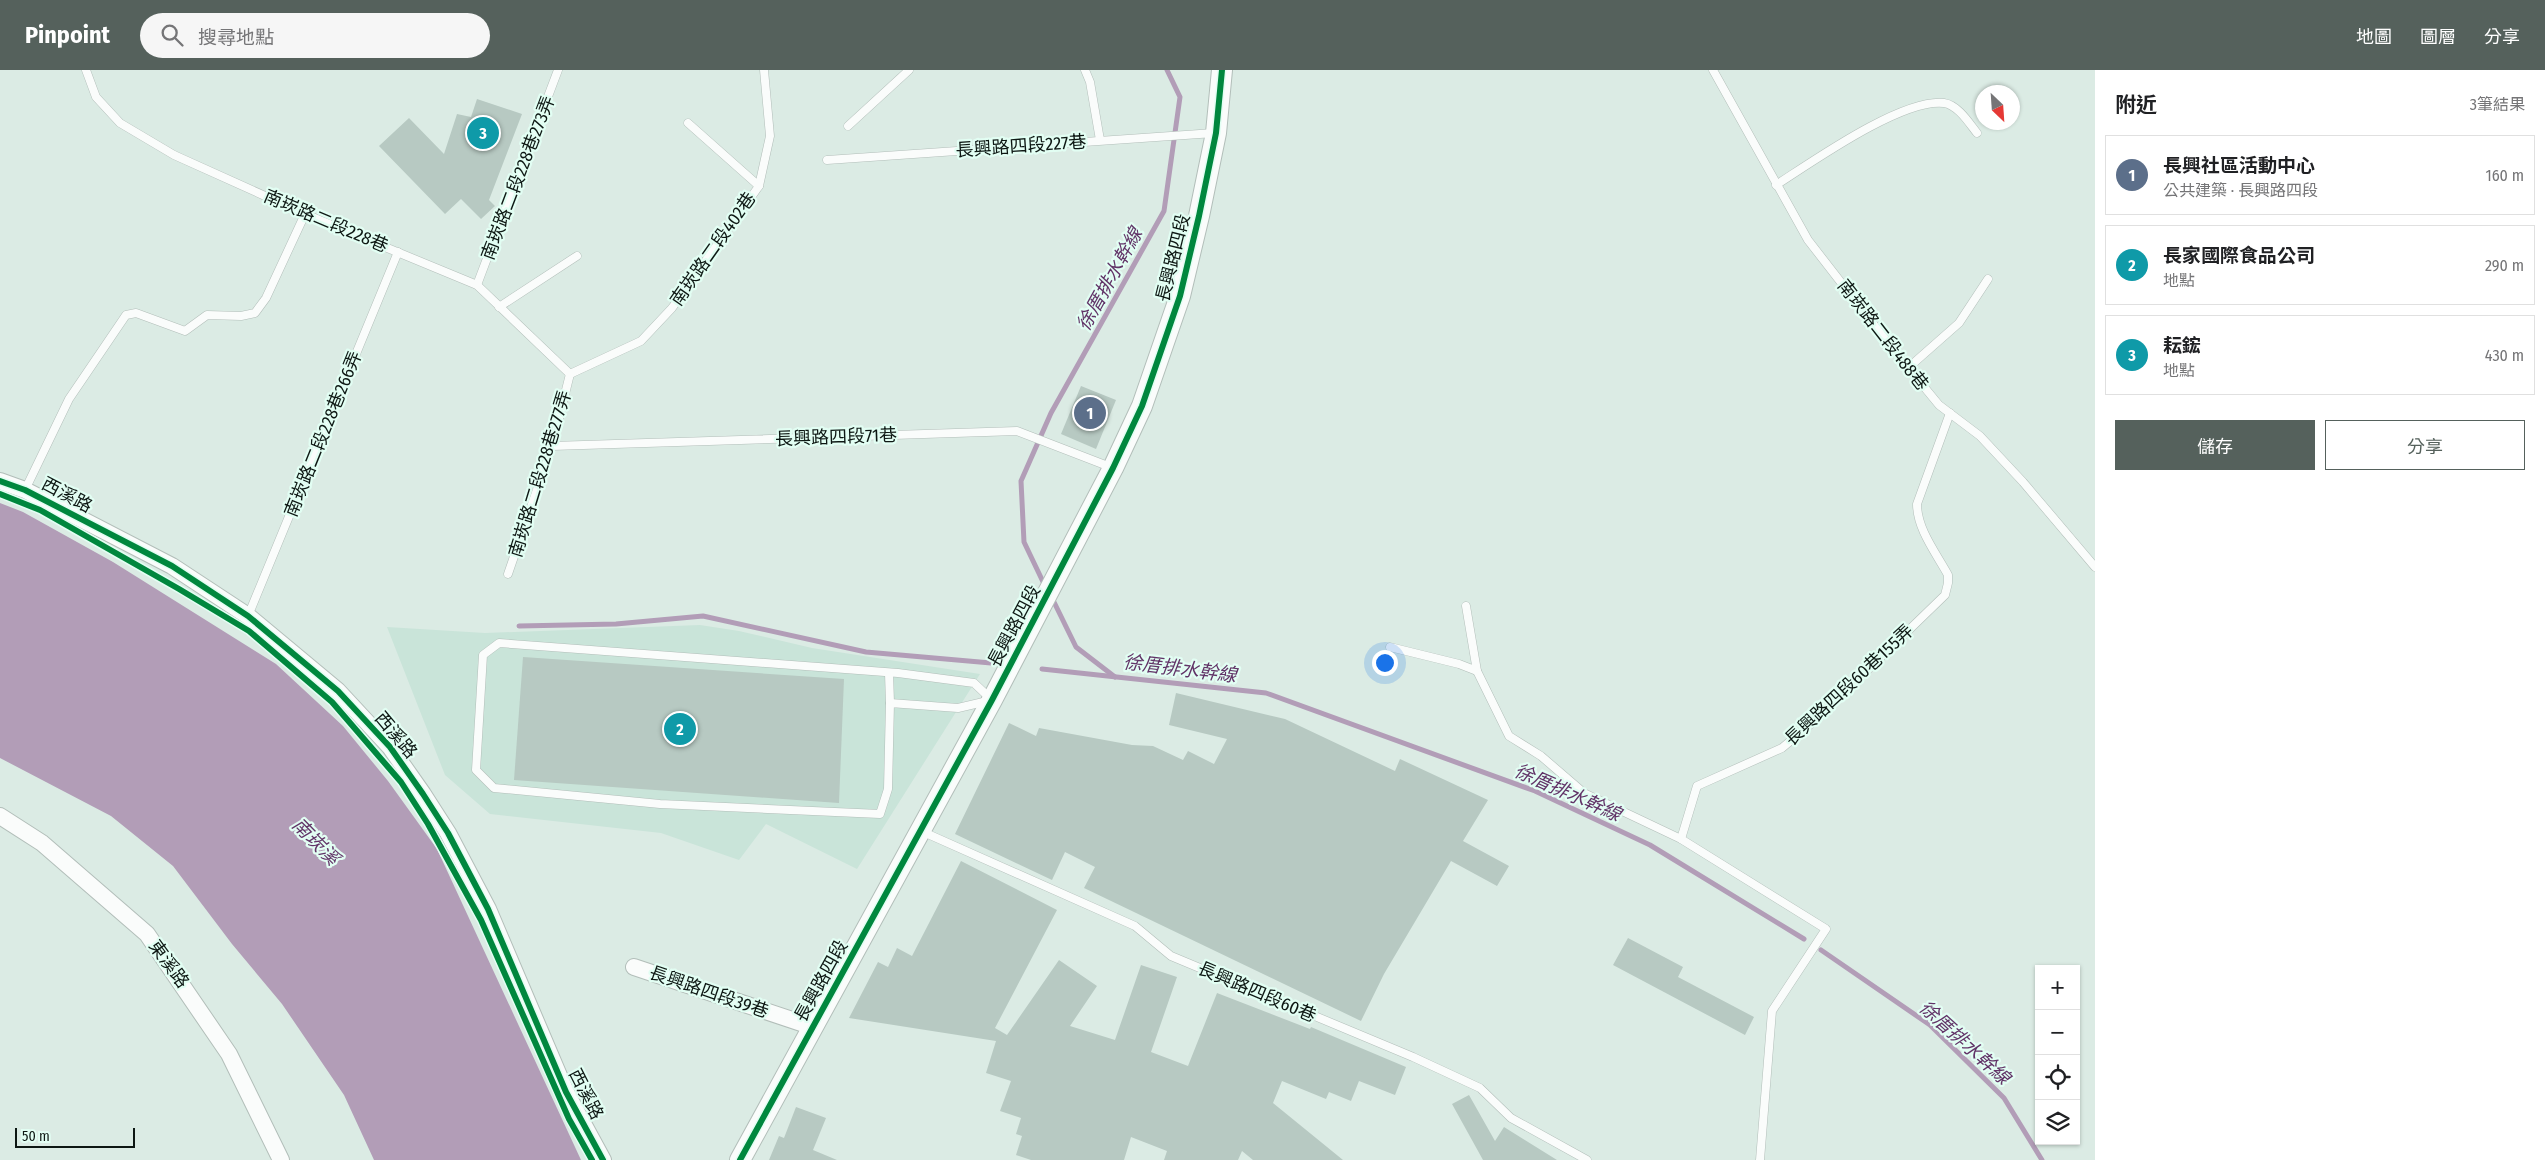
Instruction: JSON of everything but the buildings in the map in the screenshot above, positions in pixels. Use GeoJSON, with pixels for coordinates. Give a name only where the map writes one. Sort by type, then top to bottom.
{"type":"FeatureCollection","features":[{"type":"Feature","properties":{"kind":"street","name":"長興路四段"},"geometry":{"type":"LineString","coordinates":[[740,1160],[992,700],[1113,468],[1142,406],[1180,296],[1216,133],[1222,70]]}},
{"type":"Feature","properties":{"kind":"street","name":"西溪路"},"geometry":{"type":"LineString","coordinates":[[0,480],[25,490],[172,566],[248,616],[338,690],[390,747],[424,794],[448,833],[488,909],[566,1092],[603,1160]]}},
{"type":"Feature","properties":{"kind":"street","name":"東溪路"},"geometry":{"type":"LineString","coordinates":[[0,816],[42,843],[148,934],[229,1054],[281,1160]]}},
{"type":"Feature","properties":{"kind":"street","name":"長興路四段39巷"},"geometry":{"type":"LineString","coordinates":[[634,967],[813,1027]]}},
{"type":"Feature","properties":{"kind":"lane","name":"南崁路二段228巷"},"geometry":{"type":"LineString","coordinates":[[86,70],[96,96],[120,123],[174,155],[306,214],[477,285],[570,374]]}},
{"type":"Feature","properties":{"kind":"lane","name":"南崁路二段228巷273弄"},"geometry":{"type":"LineString","coordinates":[[477,285],[558,70]]}},
{"type":"Feature","properties":{"kind":"lane","name":"南崁路二段402巷"},"geometry":{"type":"LineString","coordinates":[[570,374],[641,341],[672,308],[759,186],[770,136],[764,70]]}},
{"type":"Feature","properties":{"kind":"lane"},"geometry":{"type":"LineString","coordinates":[[848,126],[909,70]]}},
{"type":"Feature","properties":{"kind":"lane"},"geometry":{"type":"LineString","coordinates":[[1085,70],[1090,82],[1100,140]]}},
{"type":"Feature","properties":{"kind":"lane","name":"南崁路二段488巷"},"geometry":{"type":"LineString","coordinates":[[1713,70],[1808,240],[1908,368],[1940,405],[1980,436],[2024,482],[2095,567]]}},
{"type":"Feature","properties":{"kind":"lane"},"geometry":{"type":"LineString","coordinates":[[1776,185],[1841,142],[1918,105],[1945,103],[1960,112],[1977,133]]}},
{"type":"Feature","properties":{"kind":"lane"},"geometry":{"type":"LineString","coordinates":[[688,124],[759,186]]}},
{"type":"Feature","properties":{"kind":"lane","name":"長興路四段227巷"},"geometry":{"type":"LineString","coordinates":[[827,160],[1216,133]]}},
{"type":"Feature","properties":{"kind":"lane"},"geometry":{"type":"LineString","coordinates":[[25,490],[69,399],[126,315],[136,314],[185,331],[207,314],[241,316],[255,313],[266,298],[306,214]]}},
{"type":"Feature","properties":{"kind":"lane","name":"南崁路二段228巷266弄"},"geometry":{"type":"LineString","coordinates":[[248,616],[398,252]]}},
{"type":"Feature","properties":{"kind":"lane"},"geometry":{"type":"LineString","coordinates":[[499,307],[577,256]]}},
{"type":"Feature","properties":{"kind":"lane"},"geometry":{"type":"LineString","coordinates":[[1908,368],[1958,324],[1988,279]]}},
{"type":"Feature","properties":{"kind":"lane","name":"南崁路二段228巷277弄"},"geometry":{"type":"LineString","coordinates":[[508,574],[552,446],[570,374]]}},
{"type":"Feature","properties":{"kind":"lane","name":"長興路四段60巷155弄"},"geometry":{"type":"LineString","coordinates":[[1682,838],[1696,786],[1782,748],[1819,717],[1945,596],[1948,575],[1921,526],[1917,516],[1917,504],[1950,413]]}},
{"type":"Feature","properties":{"kind":"lane","name":"長興路四段71巷"},"geometry":{"type":"LineString","coordinates":[[552,446],[1017,432],[1113,468]]}},
{"type":"Feature","properties":{"kind":"lane"},"geometry":{"type":"LineString","coordinates":[[1466,606],[1477,672],[1508,736],[1541,756],[1584,793],[1682,838],[1826,929],[1772,1010],[1760,1160]]}},
{"type":"Feature","properties":{"kind":"lane"},"geometry":{"type":"LineString","coordinates":[[889,672],[888,790],[880,814],[660,804],[494,788],[476,770],[484,655],[499,644],[889,672],[974,683],[992,700]]}},
{"type":"Feature","properties":{"kind":"lane"},"geometry":{"type":"LineString","coordinates":[[1390,647],[1459,664],[1477,672]]}},
{"type":"Feature","properties":{"kind":"lane"},"geometry":{"type":"LineString","coordinates":[[890,703],[958,708],[992,700]]}},
{"type":"Feature","properties":{"kind":"lane","name":"長興路四段60巷"},"geometry":{"type":"LineString","coordinates":[[921,831],[1135,926],[1171,956],[1413,1057],[1480,1088],[1511,1118],[1587,1160]]}},
{"type":"Feature","properties":{"kind":"shaded area"},"geometry":{"type":"Polygon","coordinates":[[[700,625],[739,631],[812,648],[980,674],[857,869],[766,824],[739,860],[661,833],[490,814],[445,775],[387,627],[485,633],[700,625]]]}},
{"type":"Feature","properties":{"kind":"water","name":"南崁溪"},"geometry":{"type":"Polygon","coordinates":[[[0,503],[23,512],[113,562],[276,664],[343,726],[388,781],[437,849],[581,1160],[374,1160],[344,1095],[282,1004],[232,944],[173,866],[111,816],[0,758],[0,503]]]}},
{"type":"Feature","properties":{"kind":"waterway","name":"徐厝排水幹線"},"geometry":{"type":"LineString","coordinates":[[1045,586],[1024,542],[1021,481],[1051,413],[1164,211],[1180,97],[1167,70]]}},
{"type":"Feature","properties":{"kind":"waterway","name":"徐厝排水幹線"},"geometry":{"type":"LineString","coordinates":[[1052,598],[1076,647],[1115,677]]}},
{"type":"Feature","properties":{"kind":"waterway"},"geometry":{"type":"LineString","coordinates":[[519,626],[616,624],[703,616],[866,652],[991,663]]}},
{"type":"Feature","properties":{"kind":"waterway","name":"徐厝排水幹線"},"geometry":{"type":"LineString","coordinates":[[1042,669],[1266,693],[1535,791],[1650,845],[1804,939]]}},
{"type":"Feature","properties":{"kind":"waterway","name":"徐厝排水幹線"},"geometry":{"type":"LineString","coordinates":[[1821,950],[1930,1025],[2004,1098],[2042,1160]]}},
{"type":"Feature","properties":{"kind":"cycle path"},"geometry":{"type":"LineString","coordinates":[[740,1160],[992,700],[1113,468],[1142,406],[1180,296],[1216,133],[1222,70]]}},
{"type":"Feature","properties":{"kind":"cycle path"},"geometry":{"type":"LineString","coordinates":[[0,481],[25,490],[172,566],[248,616],[338,691],[390,747],[448,833],[488,909],[566,1092],[603,1160]]}},
{"type":"Feature","properties":{"kind":"cycle path"},"geometry":{"type":"LineString","coordinates":[[0,494],[40,510],[249,631],[332,702],[401,782],[428,824],[481,920],[569,1119],[592,1160]]}},
{"type":"Feature","properties":{"kind":"place","name":"耘鋐"},"geometry":{"type":"Point","coordinates":[483,133]}},
{"type":"Feature","properties":{"kind":"place","name":"長興社區活動中心"},"geometry":{"type":"Point","coordinates":[1090,413]}},
{"type":"Feature","properties":{"kind":"place","name":"長家國際食品公司"},"geometry":{"type":"Point","coordinates":[680,729]}}]}
